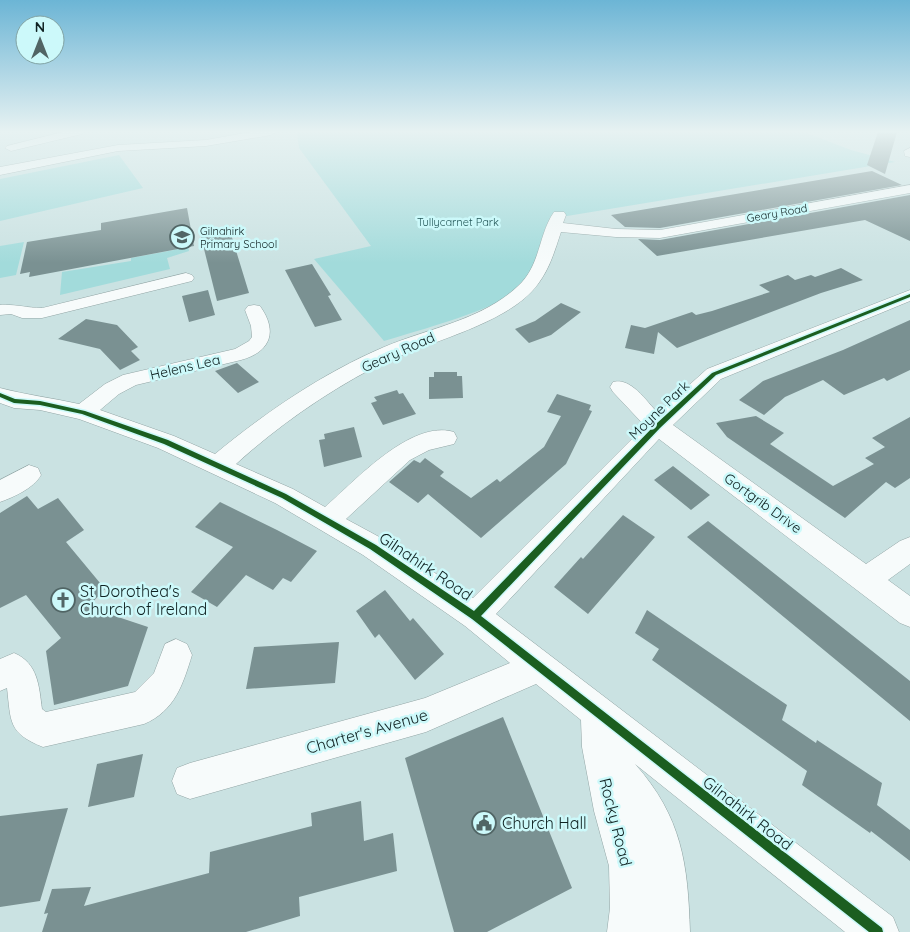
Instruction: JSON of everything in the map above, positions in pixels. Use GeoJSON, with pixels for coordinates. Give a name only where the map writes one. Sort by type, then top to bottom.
{"type":"FeatureCollection","features":[{"type":"Feature","properties":{"kind":"street","name":"Geary Road"},"geometry":{"type":"LineString","coordinates":[[219,465],[270,423],[310,396],[390,352],[488,314],[509,301],[524,289],[537,274],[547,257],[557,221],[616,233],[660,234],[910,189]]}},
{"type":"Feature","properties":{"kind":"street"},"geometry":{"type":"LineString","coordinates":[[0,310],[13,309],[22,313],[42,313],[186,278]]}},
{"type":"Feature","properties":{"kind":"street","name":"Moyne Park"},"geometry":{"type":"LineString","coordinates":[[475,616],[658,426],[714,374],[910,295]]}},
{"type":"Feature","properties":{"kind":"street","name":"Helens Lea"},"geometry":{"type":"LineString","coordinates":[[84,412],[112,389],[130,380],[241,354],[254,348],[261,340],[263,332],[254,310]]}},
{"type":"Feature","properties":{"kind":"street","name":"Gortgrib Drive"},"geometry":{"type":"LineString","coordinates":[[620,387],[658,426],[867,579],[910,613]]}},
{"type":"Feature","properties":{"kind":"street","name":"Gilnahirk Road"},"geometry":{"type":"LineString","coordinates":[[5,402],[40,403],[84,412],[166,442],[219,465],[284,496],[328,520],[414,574],[475,616],[540,666],[598,730],[878,932]]}},
{"type":"Feature","properties":{"kind":"street"},"geometry":{"type":"LineString","coordinates":[[328,520],[402,454],[424,442],[446,438]]}},
{"type":"Feature","properties":{"kind":"street"},"geometry":{"type":"LineString","coordinates":[[0,492],[29,475]]}},
{"type":"Feature","properties":{"kind":"street"},"geometry":{"type":"LineString","coordinates":[[867,579],[910,549]]}},
{"type":"Feature","properties":{"kind":"street"},"geometry":{"type":"LineString","coordinates":[[0,675],[14,669],[22,682],[27,719],[43,730],[144,707],[167,684],[176,655]]}},
{"type":"Feature","properties":{"kind":"street","name":"Charter's Avenue"},"geometry":{"type":"LineString","coordinates":[[190,781],[426,715],[540,666]]}},
{"type":"Feature","properties":{"kind":"street"},"geometry":{"type":"LineString","coordinates":[[598,730],[649,811],[660,840],[668,886],[669,932]]}},
{"type":"Feature","properties":{"kind":"street","name":"Rocky Road"},"geometry":{"type":"LineString","coordinates":[[598,730],[613,811],[629,866],[630,908],[628,932]]}},
{"type":"Feature","properties":{"kind":"green space"},"geometry":{"type":"Polygon","coordinates":[[[17,175],[134,175],[143,188],[0,221],[0,179],[17,175]]]}},
{"type":"Feature","properties":{"kind":"green space","name":"Tullycarnet Park"},"geometry":{"type":"Polygon","coordinates":[[[319,175],[813,175],[561,217],[550,262],[540,276],[523,289],[476,312],[384,341],[314,259],[371,246],[319,175]]]}},
{"type":"Feature","properties":{"kind":"green space"},"geometry":{"type":"Polygon","coordinates":[[[24,242],[16,275],[0,278],[0,246],[24,242]]]}},
{"type":"Feature","properties":{"kind":"green space"},"geometry":{"type":"Polygon","coordinates":[[[175,245],[188,245],[189,251],[167,258],[170,269],[60,295],[62,272],[131,261],[131,258],[174,250],[175,245]]]}},
{"type":"Feature","properties":{"kind":"building"},"geometry":{"type":"Polygon","coordinates":[[[845,175],[882,175],[902,185],[660,228],[625,227],[611,215],[845,175]]]}},
{"type":"Feature","properties":{"kind":"building"},"geometry":{"type":"Polygon","coordinates":[[[910,195],[910,241],[865,220],[657,256],[638,239],[660,240],[910,195]]]}},
{"type":"Feature","properties":{"kind":"building"},"geometry":{"type":"Polygon","coordinates":[[[187,208],[194,246],[29,277],[30,272],[20,274],[27,242],[101,230],[101,223],[187,208]]]}},
{"type":"Feature","properties":{"kind":"building"},"geometry":{"type":"Polygon","coordinates":[[[230,231],[249,293],[217,301],[201,237],[230,231]]]}},
{"type":"Feature","properties":{"kind":"building"},"geometry":{"type":"Polygon","coordinates":[[[312,264],[331,295],[328,296],[342,320],[315,327],[285,270],[312,264]]]}},
{"type":"Feature","properties":{"kind":"building"},"geometry":{"type":"Polygon","coordinates":[[[841,268],[863,280],[821,293],[677,348],[658,332],[654,354],[625,348],[631,325],[645,328],[692,312],[696,315],[712,311],[770,292],[759,285],[788,275],[795,280],[811,275],[815,277],[841,268]]]}},
{"type":"Feature","properties":{"kind":"building"},"geometry":{"type":"Polygon","coordinates":[[[208,290],[215,315],[189,322],[182,296],[208,290]]]}},
{"type":"Feature","properties":{"kind":"building"},"geometry":{"type":"Polygon","coordinates":[[[561,303],[581,312],[551,335],[529,343],[515,329],[535,321],[561,303]]]}},
{"type":"Feature","properties":{"kind":"building"},"geometry":{"type":"Polygon","coordinates":[[[86,319],[117,325],[138,347],[131,351],[140,360],[120,370],[100,349],[58,339],[86,319]]]}},
{"type":"Feature","properties":{"kind":"building"},"geometry":{"type":"Polygon","coordinates":[[[910,320],[910,370],[887,381],[884,378],[844,395],[823,380],[785,397],[764,415],[739,400],[763,381],[843,350],[910,320]]]}},
{"type":"Feature","properties":{"kind":"building"},"geometry":{"type":"Polygon","coordinates":[[[237,363],[259,382],[238,393],[215,371],[237,363]]]}},
{"type":"Feature","properties":{"kind":"building"},"geometry":{"type":"Polygon","coordinates":[[[434,372],[457,372],[457,376],[462,376],[463,398],[429,399],[429,377],[434,377],[434,372]]]}},
{"type":"Feature","properties":{"kind":"building"},"geometry":{"type":"Polygon","coordinates":[[[397,390],[399,394],[403,393],[416,414],[383,425],[371,403],[377,401],[374,397],[397,390]]]}},
{"type":"Feature","properties":{"kind":"building"},"geometry":{"type":"Polygon","coordinates":[[[557,394],[591,405],[589,410],[592,411],[566,464],[481,538],[428,494],[418,503],[389,482],[414,460],[420,463],[425,458],[444,472],[440,476],[471,498],[497,479],[500,482],[544,447],[561,416],[547,412],[557,394]]]}},
{"type":"Feature","properties":{"kind":"building"},"geometry":{"type":"Polygon","coordinates":[[[756,416],[784,433],[770,444],[833,486],[874,464],[865,458],[885,447],[872,438],[910,417],[910,478],[895,488],[886,482],[845,518],[727,437],[716,423],[756,416]]]}},
{"type":"Feature","properties":{"kind":"building"},"geometry":{"type":"Polygon","coordinates":[[[354,427],[362,457],[324,467],[319,440],[325,439],[324,434],[354,427]]]}},
{"type":"Feature","properties":{"kind":"building"},"geometry":{"type":"Polygon","coordinates":[[[673,466],[710,495],[691,510],[654,480],[673,466]]]}},
{"type":"Feature","properties":{"kind":"building","name":"St Dorothea's Church of Ireland"},"geometry":{"type":"Polygon","coordinates":[[[27,496],[38,509],[58,498],[84,530],[66,542],[105,589],[88,607],[148,627],[128,686],[54,705],[46,651],[61,638],[26,595],[0,608],[0,513],[27,496]]]}},
{"type":"Feature","properties":{"kind":"building"},"geometry":{"type":"Polygon","coordinates":[[[220,502],[317,551],[291,582],[283,578],[273,590],[246,575],[217,607],[191,592],[233,547],[195,527],[220,502]]]}},
{"type":"Feature","properties":{"kind":"building"},"geometry":{"type":"Polygon","coordinates":[[[623,515],[655,537],[588,614],[554,587],[581,557],[583,559],[623,515]]]}},
{"type":"Feature","properties":{"kind":"building"},"geometry":{"type":"Polygon","coordinates":[[[708,521],[910,681],[910,721],[687,537],[708,521]]]}},
{"type":"Feature","properties":{"kind":"building"},"geometry":{"type":"Polygon","coordinates":[[[385,590],[410,621],[413,618],[444,654],[415,680],[379,634],[375,638],[356,611],[385,590]]]}},
{"type":"Feature","properties":{"kind":"building"},"geometry":{"type":"Polygon","coordinates":[[[647,610],[787,705],[782,720],[816,743],[817,740],[882,783],[877,805],[910,830],[910,861],[871,831],[870,833],[802,785],[807,771],[652,660],[659,649],[635,633],[647,610]]]}},
{"type":"Feature","properties":{"kind":"building"},"geometry":{"type":"Polygon","coordinates":[[[339,642],[335,683],[246,689],[254,647],[339,642]]]}},
{"type":"Feature","properties":{"kind":"building","name":"Church Hall"},"geometry":{"type":"Polygon","coordinates":[[[503,717],[572,888],[487,932],[454,932],[405,758],[503,717]]]}},
{"type":"Feature","properties":{"kind":"building"},"geometry":{"type":"Polygon","coordinates":[[[143,754],[134,797],[88,807],[97,764],[143,754]]]}},
{"type":"Feature","properties":{"kind":"building"},"geometry":{"type":"Polygon","coordinates":[[[361,801],[364,841],[393,833],[397,871],[299,897],[300,916],[246,932],[42,932],[48,913],[44,914],[52,889],[91,887],[84,906],[209,873],[210,852],[312,826],[311,813],[361,801]]]}},
{"type":"Feature","properties":{"kind":"building"},"geometry":{"type":"Polygon","coordinates":[[[68,808],[40,901],[0,907],[0,816],[68,808]]]}},
{"type":"Feature","properties":{"kind":"cycle path"},"geometry":{"type":"LineString","coordinates":[[475,616],[658,426],[714,374],[910,295]]}},
{"type":"Feature","properties":{"kind":"cycle path"},"geometry":{"type":"LineString","coordinates":[[0,395],[14,401],[40,403],[83,412],[166,442],[284,496],[373,547],[475,616],[878,932]]}},
{"type":"Feature","properties":{"kind":"place","name":"Gilnahirk Primary School"},"geometry":{"type":"Point","coordinates":[182,237]}},
{"type":"Feature","properties":{"kind":"place","name":"St Dorothea's Church of Ireland"},"geometry":{"type":"Point","coordinates":[63,600]}},
{"type":"Feature","properties":{"kind":"place","name":"Church Hall"},"geometry":{"type":"Point","coordinates":[484,823]}}]}
